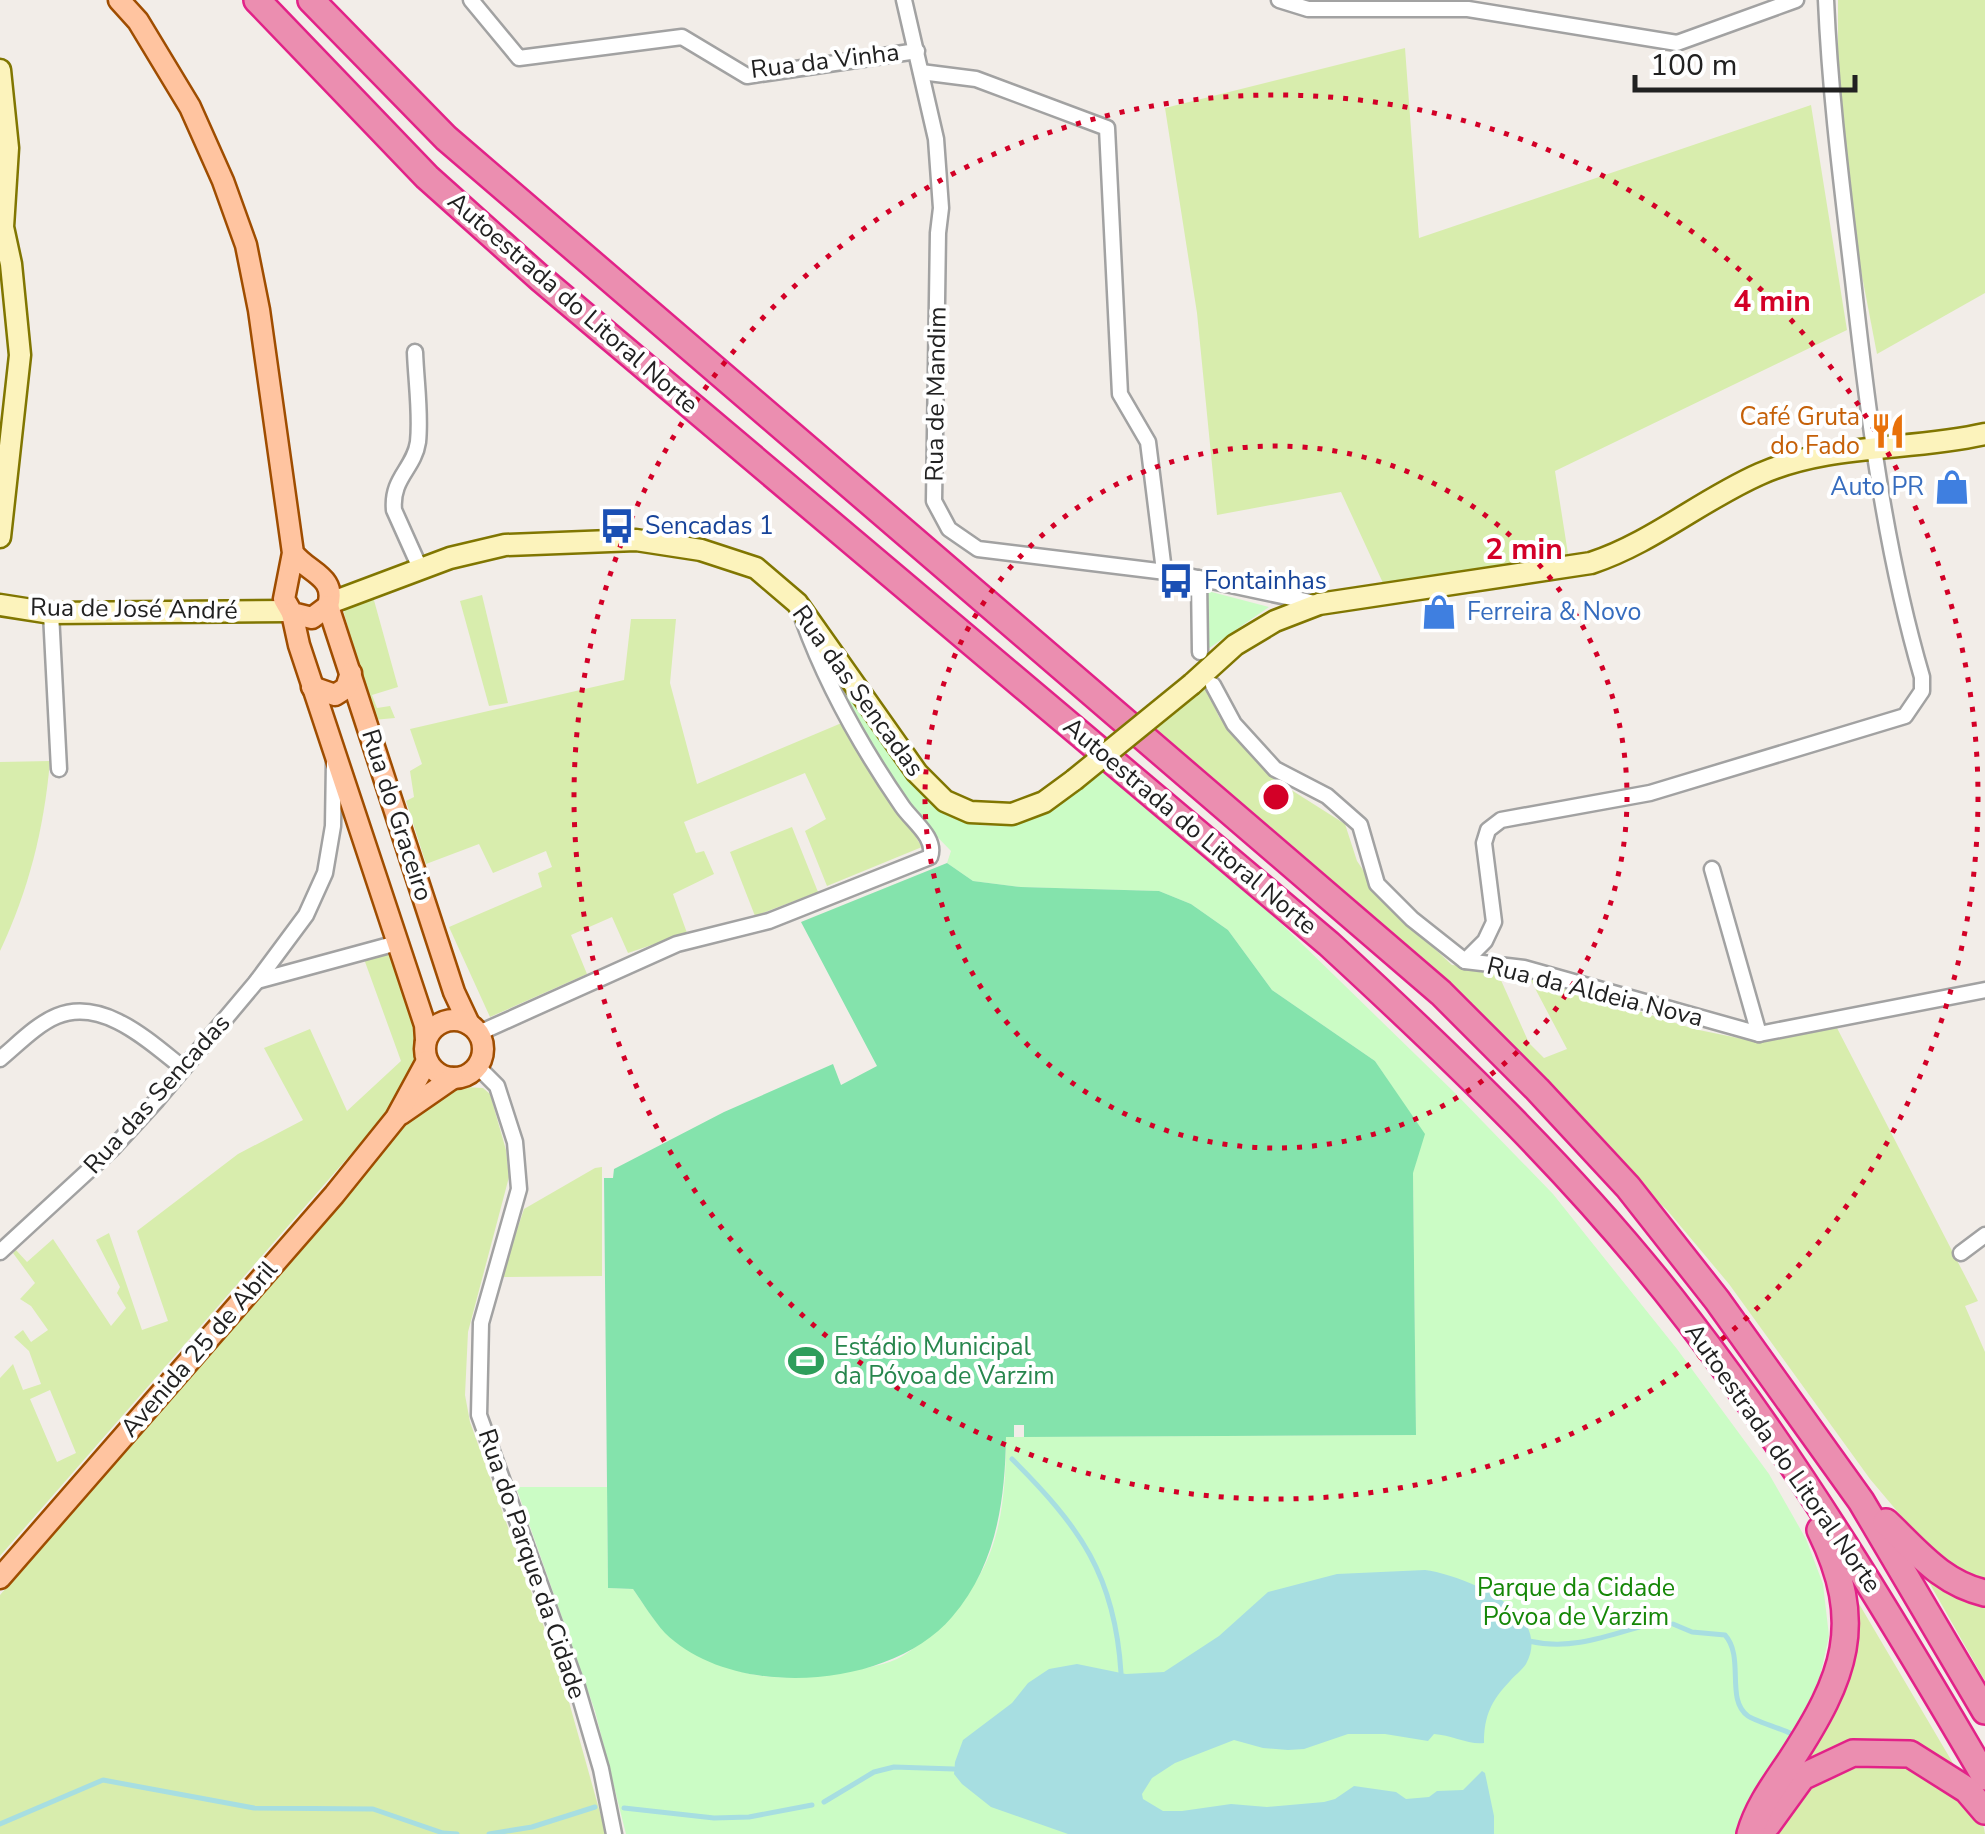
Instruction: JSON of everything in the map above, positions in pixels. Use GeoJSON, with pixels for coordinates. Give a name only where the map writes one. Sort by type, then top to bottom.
{"type":"FeatureCollection","features":[{"type":"Feature","properties":{"kind":"highway","name":"Autoestrada do Litoral Norte"},"geometry":{"type":"LineString","coordinates":[[257,0],[428,176],[541,279],[1314,931],[1426,1033],[1582,1195],[1686,1317],[1755,1409],[1873,1587],[1985,1777]]}},
{"type":"Feature","properties":{"kind":"highway","name":"Autoestrada do Litoral Norte"},"geometry":{"type":"LineString","coordinates":[[310,0],[446,138],[1441,993],[1537,1089],[1628,1187],[1717,1300],[1861,1501],[1985,1711]]}},
{"type":"Feature","properties":{"kind":"highway"},"geometry":{"type":"LineString","coordinates":[[1750,1834],[1756,1813],[1820,1714],[1844,1654],[1847,1606],[1836,1562],[1816,1522],[1810,1491]]}},
{"type":"Feature","properties":{"kind":"highway"},"geometry":{"type":"LineString","coordinates":[[1861,1501],[1943,1576],[1985,1593]]}},
{"type":"Feature","properties":{"kind":"highway"},"geometry":{"type":"LineString","coordinates":[[1766,1834],[1768,1822],[1802,1778],[1853,1753],[1910,1754],[1967,1790],[1985,1810]]}},
{"type":"Feature","properties":{"kind":"main road"},"geometry":{"type":"LineString","coordinates":[[119,0],[138,21],[190,107],[246,245],[293,553],[284,603],[425,1025],[427,1050],[438,1073],[453,1078]]}},
{"type":"Feature","properties":{"kind":"main road"},"geometry":{"type":"LineString","coordinates":[[284,603],[312,618],[334,603],[324,577],[293,553]]}},
{"type":"Feature","properties":{"kind":"main road"},"geometry":{"type":"LineString","coordinates":[[284,603],[298,572],[312,571]]}},
{"type":"Feature","properties":{"kind":"main road","name":"Rua do Graceiro"},"geometry":{"type":"LineString","coordinates":[[334,603],[351,673],[454,992],[474,1028]]}},
{"type":"Feature","properties":{"kind":"main road"},"geometry":{"type":"LineString","coordinates":[[312,687],[336,695],[346,688],[351,673]]}},
{"type":"Feature","properties":{"kind":"main road"},"geometry":{"type":"LineString","coordinates":[[427,1050],[436,1026],[444,1021],[474,1028],[484,1050],[478,1067]]}},
{"type":"Feature","properties":{"kind":"main road","name":"Avenida 25 de Abril"},"geometry":{"type":"LineString","coordinates":[[0,1578],[396,1118],[427,1050]]}},
{"type":"Feature","properties":{"kind":"main road","name":"Avenida 25 de Abril"},"geometry":{"type":"LineString","coordinates":[[396,1118],[453,1078],[478,1067]]}},
{"type":"Feature","properties":{"kind":"street","name":"Rua da Vinha"},"geometry":{"type":"LineString","coordinates":[[471,0],[519,58],[682,37],[747,76],[917,50]]}},
{"type":"Feature","properties":{"kind":"street"},"geometry":{"type":"LineString","coordinates":[[1279,0],[1308,10],[1468,10],[1677,43],[1796,0]]}},
{"type":"Feature","properties":{"kind":"street"},"geometry":{"type":"LineString","coordinates":[[1465,961],[1485,941],[1494,922],[1484,844],[1488,830],[1501,820],[1650,793],[1905,716],[1922,691],[1872,448],[1829,72],[1826,0]]}},
{"type":"Feature","properties":{"kind":"street","name":"Rua de Mandim"},"geometry":{"type":"LineString","coordinates":[[908,2],[936,139],[941,208],[934,502],[949,530],[978,549],[1164,571],[1319,604]]}},
{"type":"Feature","properties":{"kind":"street"},"geometry":{"type":"LineString","coordinates":[[0,70],[8,148],[3,227],[11,264],[20,355],[0,537]]}},
{"type":"Feature","properties":{"kind":"street"},"geometry":{"type":"LineString","coordinates":[[922,72],[976,79],[1108,128],[1120,394],[1148,442],[1164,571]]}},
{"type":"Feature","properties":{"kind":"street"},"geometry":{"type":"LineString","coordinates":[[415,352],[418,444],[396,483],[393,500],[420,568]]}},
{"type":"Feature","properties":{"kind":"street","name":"Rua das Sencadas"},"geometry":{"type":"LineString","coordinates":[[334,603],[472,551],[520,543],[650,541],[740,561],[771,578],[797,603],[917,773],[945,800],[970,812],[1012,814],[1034,807],[1074,780],[1202,684],[1235,645],[1275,620],[1319,604],[1591,563],[1624,552],[1760,474],[1803,459],[1872,448],[1915,447],[1985,434]]}},
{"type":"Feature","properties":{"kind":"street"},"geometry":{"type":"LineString","coordinates":[[1199,578],[1200,652]]}},
{"type":"Feature","properties":{"kind":"street","name":"Rua de José André"},"geometry":{"type":"LineString","coordinates":[[0,605],[51,614],[284,603]]}},
{"type":"Feature","properties":{"kind":"street"},"geometry":{"type":"LineString","coordinates":[[474,1028],[676,944],[769,922],[930,858],[930,842],[902,806],[830,686],[797,603]]}},
{"type":"Feature","properties":{"kind":"street"},"geometry":{"type":"LineString","coordinates":[[51,614],[59,770]]}},
{"type":"Feature","properties":{"kind":"street","name":"Rua da Aldeia Nova"},"geometry":{"type":"LineString","coordinates":[[1202,684],[1275,770],[1327,796],[1360,826],[1377,884],[1465,961],[1524,968],[1759,1034],[1985,990]]}},
{"type":"Feature","properties":{"kind":"street","name":"Rua das Sencadas"},"geometry":{"type":"LineString","coordinates":[[0,1252],[112,1148],[257,982],[306,915],[325,873],[332,826],[334,750]]}},
{"type":"Feature","properties":{"kind":"street"},"geometry":{"type":"LineString","coordinates":[[1712,868],[1759,1034]]}},
{"type":"Feature","properties":{"kind":"street"},"geometry":{"type":"LineString","coordinates":[[257,982],[397,943]]}},
{"type":"Feature","properties":{"kind":"street"},"geometry":{"type":"LineString","coordinates":[[0,1058],[52,1018],[80,1013],[123,1023],[183,1068]]}},
{"type":"Feature","properties":{"kind":"street","name":"Rua do Parque da Cidade"},"geometry":{"type":"LineString","coordinates":[[478,1067],[498,1086],[516,1142],[520,1188],[480,1323],[479,1415],[577,1687],[614,1834]]}},
{"type":"Feature","properties":{"kind":"street"},"geometry":{"type":"LineString","coordinates":[[1961,1253],[1985,1235]]}},
{"type":"Feature","properties":{"kind":"green space"},"geometry":{"type":"Polygon","coordinates":[[[1838,0],[1985,0],[1985,293],[1877,354],[1838,151],[1838,0]]]}},
{"type":"Feature","properties":{"kind":"green space"},"geometry":{"type":"Polygon","coordinates":[[[1405,48],[1419,238],[1811,105],[1847,330],[1555,471],[1568,554],[1383,583],[1341,492],[1217,515],[1197,313],[1165,108],[1405,48]]]}},
{"type":"Feature","properties":{"kind":"green space"},"geometry":{"type":"Polygon","coordinates":[[[1204,590],[1269,607],[1205,651],[1204,590]]]}},
{"type":"Feature","properties":{"kind":"green space"},"geometry":{"type":"Polygon","coordinates":[[[372,593],[398,687],[372,695],[377,708],[390,706],[395,718],[373,720],[344,613],[346,606],[372,593]]]}},
{"type":"Feature","properties":{"kind":"green space"},"geometry":{"type":"Polygon","coordinates":[[[482,595],[508,703],[489,706],[460,601],[482,595]]]}},
{"type":"Feature","properties":{"kind":"green space"},"geometry":{"type":"Polygon","coordinates":[[[631,619],[676,619],[670,683],[697,784],[844,722],[922,847],[827,886],[805,831],[826,819],[805,773],[684,822],[696,853],[704,851],[714,874],[673,894],[687,933],[628,953],[612,917],[571,935],[587,974],[490,1017],[449,927],[542,887],[538,873],[552,867],[546,851],[493,873],[479,844],[426,864],[406,801],[414,797],[410,771],[422,764],[410,729],[624,680],[631,619]]]}},
{"type":"Feature","properties":{"kind":"green space","name":"Parque da Cidade Póvoa de Varzim"},"geometry":{"type":"Polygon","coordinates":[[[828,660],[919,791],[960,821],[989,826],[1027,820],[1057,805],[1104,771],[1260,903],[1455,1093],[1553,1194],[1677,1349],[1769,1474],[1806,1539],[1823,1584],[1829,1636],[1819,1681],[1768,1770],[1741,1834],[626,1834],[595,1711],[516,1487],[607,1487],[608,1588],[633,1589],[668,1635],[715,1662],[749,1674],[800,1677],[897,1659],[930,1635],[953,1611],[972,1588],[993,1545],[1004,1491],[1006,1437],[1416,1435],[1413,1172],[1424,1134],[1375,1061],[1272,990],[1228,930],[1191,904],[1159,891],[1021,887],[973,881],[947,863],[951,851],[916,815],[893,782],[828,660]]]}},
{"type":"Feature","properties":{"kind":"green space"},"geometry":{"type":"Polygon","coordinates":[[[1203,681],[1219,717],[1274,779],[1345,824],[1357,861],[1384,901],[1452,965],[1496,969],[1529,1043],[1544,1058],[1567,1049],[1528,975],[1694,1029],[1743,1039],[1758,1041],[1837,1028],[1978,1301],[1965,1306],[1985,1352],[1985,1583],[1934,1555],[1870,1479],[1729,1284],[1667,1210],[1155,728],[1203,681]]]}},
{"type":"Feature","properties":{"kind":"green space"},"geometry":{"type":"Polygon","coordinates":[[[50,761],[34,858],[0,951],[0,762],[50,761]]]}},
{"type":"Feature","properties":{"kind":"green space"},"geometry":{"type":"Polygon","coordinates":[[[792,827],[818,892],[755,916],[730,852],[792,827]]]}},
{"type":"Feature","properties":{"kind":"green space"},"geometry":{"type":"Polygon","coordinates":[[[947,863],[973,881],[1021,887],[1159,891],[1191,904],[1228,930],[1272,990],[1375,1061],[1425,1134],[1413,1173],[1416,1435],[1024,1437],[1024,1425],[1014,1425],[1014,1437],[1006,1437],[1000,1509],[988,1555],[967,1597],[925,1641],[891,1659],[853,1672],[811,1678],[770,1677],[730,1669],[695,1655],[665,1633],[633,1589],[608,1588],[604,1178],[613,1178],[614,1169],[724,1112],[833,1064],[841,1085],[877,1066],[801,922],[947,863]]]}},
{"type":"Feature","properties":{"kind":"green space"},"geometry":{"type":"Polygon","coordinates":[[[394,952],[415,1038],[415,1055],[405,1092],[0,1556],[0,1378],[13,1364],[23,1390],[41,1384],[29,1351],[14,1337],[23,1330],[31,1342],[48,1330],[31,1306],[20,1299],[35,1283],[13,1253],[16,1250],[27,1262],[53,1239],[111,1326],[126,1308],[96,1240],[109,1233],[142,1330],[168,1321],[137,1231],[238,1154],[303,1120],[264,1048],[310,1029],[347,1111],[401,1061],[364,959],[394,952]],[[50,1390],[30,1399],[57,1462],[76,1453],[50,1390]]]}},
{"type":"Feature","properties":{"kind":"green space"},"geometry":{"type":"Polygon","coordinates":[[[483,1088],[490,1094],[506,1150],[509,1177],[468,1332],[465,1395],[470,1422],[562,1677],[606,1834],[0,1834],[0,1595],[402,1123],[444,1090],[483,1088]]]}},
{"type":"Feature","properties":{"kind":"green space"},"geometry":{"type":"Polygon","coordinates":[[[602,1167],[602,1276],[501,1277],[524,1209],[602,1167]]]}},
{"type":"Feature","properties":{"kind":"green space"},"geometry":{"type":"Polygon","coordinates":[[[1926,1577],[1985,1600],[1985,1681],[1926,1577]]]}},
{"type":"Feature","properties":{"kind":"green space"},"geometry":{"type":"Polygon","coordinates":[[[1855,1597],[1957,1770],[1860,1743],[1782,1781],[1855,1597]]]}},
{"type":"Feature","properties":{"kind":"green space"},"geometry":{"type":"Polygon","coordinates":[[[1899,1763],[1938,1781],[1964,1799],[1982,1821],[1985,1834],[1775,1834],[1811,1783],[1849,1764],[1899,1763]]]}},
{"type":"Feature","properties":{"kind":"water"},"geometry":{"type":"Polygon","coordinates":[[[1425,1570],[1481,1588],[1517,1612],[1528,1628],[1532,1645],[1526,1664],[1493,1702],[1484,1743],[1434,1734],[1428,1741],[1385,1734],[1348,1734],[1304,1749],[1288,1750],[1234,1740],[1175,1763],[1152,1778],[1143,1799],[1163,1811],[1231,1804],[1267,1807],[1324,1802],[1354,1786],[1396,1792],[1406,1799],[1429,1797],[1437,1791],[1463,1790],[1482,1771],[1494,1816],[1494,1834],[1068,1834],[991,1807],[954,1774],[963,1740],[1049,1669],[1077,1664],[1126,1674],[1164,1672],[1219,1636],[1268,1592],[1337,1574],[1425,1570]]]}},
{"type":"Feature","properties":{"kind":"waterway"},"geometry":{"type":"LineString","coordinates":[[1012,1459],[1057,1507],[1090,1555],[1111,1608],[1121,1673]]}},
{"type":"Feature","properties":{"kind":"waterway"},"geometry":{"type":"LineString","coordinates":[[1529,1641],[1580,1642],[1661,1621]]}},
{"type":"Feature","properties":{"kind":"waterway"},"geometry":{"type":"LineString","coordinates":[[1673,1624],[1692,1632],[1725,1635],[1734,1655],[1741,1709],[1751,1718],[1792,1734]]}},
{"type":"Feature","properties":{"kind":"waterway"},"geometry":{"type":"LineString","coordinates":[[824,1802],[874,1772],[894,1767],[954,1769]]}},
{"type":"Feature","properties":{"kind":"waterway"},"geometry":{"type":"LineString","coordinates":[[0,1824],[103,1780],[254,1808],[373,1809],[443,1833],[457,1834]]}},
{"type":"Feature","properties":{"kind":"waterway"},"geometry":{"type":"LineString","coordinates":[[624,1808],[714,1818],[749,1817],[812,1805]]}},
{"type":"Feature","properties":{"kind":"waterway"},"geometry":{"type":"LineString","coordinates":[[489,1834],[532,1827],[595,1807]]}},
{"type":"Feature","properties":{"kind":"place","name":"Café Gruta do Fado"},"geometry":{"type":"Point","coordinates":[1888,431]}},
{"type":"Feature","properties":{"kind":"place","name":"Auto PR"},"geometry":{"type":"Point","coordinates":[1952,487]}},
{"type":"Feature","properties":{"kind":"place","name":"Sencadas 1"},"geometry":{"type":"Point","coordinates":[617,526]}},
{"type":"Feature","properties":{"kind":"place","name":"Fontainhas"},"geometry":{"type":"Point","coordinates":[1176,581]}},
{"type":"Feature","properties":{"kind":"place","name":"Ferreira & Novo"},"geometry":{"type":"Point","coordinates":[1439,612]}},
{"type":"Feature","properties":{"kind":"place","name":"Estádio Municipal da Póvoa de Varzim"},"geometry":{"type":"Point","coordinates":[806,1361]}}]}
